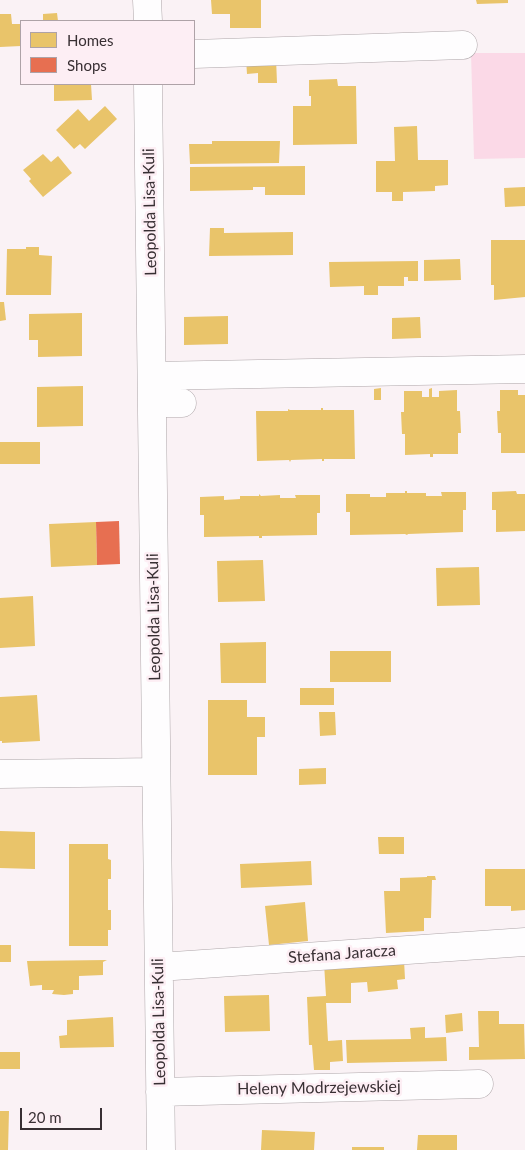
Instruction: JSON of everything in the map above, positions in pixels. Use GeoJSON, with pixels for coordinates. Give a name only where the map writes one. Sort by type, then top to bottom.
{"type":"FeatureCollection","features":[{"type":"Feature","properties":{"kind":"street"},"geometry":{"type":"LineString","coordinates":[[147,0],[148,20]]}},
{"type":"Feature","properties":{"kind":"street"},"geometry":{"type":"LineString","coordinates":[[195,54],[463,45]]}},
{"type":"Feature","properties":{"kind":"street","name":"Leopolda Lisa-Kuli"},"geometry":{"type":"LineString","coordinates":[[148,85],[161,1150]]}},
{"type":"Feature","properties":{"kind":"street"},"geometry":{"type":"LineString","coordinates":[[152,376],[371,370],[525,369]]}},
{"type":"Feature","properties":{"kind":"street"},"geometry":{"type":"LineString","coordinates":[[152,403],[182,403]]}},
{"type":"Feature","properties":{"kind":"street"},"geometry":{"type":"LineString","coordinates":[[0,774],[156,772]]}},
{"type":"Feature","properties":{"kind":"street","name":"Stefana Jaracza"},"geometry":{"type":"LineString","coordinates":[[159,967],[525,942]]}},
{"type":"Feature","properties":{"kind":"street","name":"Heleny Modrzejewskiej"},"geometry":{"type":"LineString","coordinates":[[160,1092],[479,1084]]}},
{"type":"Feature","properties":{"kind":"shaded area"},"geometry":{"type":"Polygon","coordinates":[[[471,53],[525,53],[525,158],[474,159],[471,53]]]}},
{"type":"Feature","properties":{"kind":"building: Homes"},"geometry":{"type":"Polygon","coordinates":[[[211,0],[261,0],[261,28],[230,28],[230,14],[212,14],[211,0]]]}},
{"type":"Feature","properties":{"kind":"building: Homes"},"geometry":{"type":"Polygon","coordinates":[[[476,0],[508,0],[508,3],[477,4],[476,0]]]}},
{"type":"Feature","properties":{"kind":"building: Homes"},"geometry":{"type":"Polygon","coordinates":[[[57,13],[58,20],[43,20],[43,14],[57,13]]]}},
{"type":"Feature","properties":{"kind":"building: Homes"},"geometry":{"type":"Polygon","coordinates":[[[0,14],[11,14],[12,24],[20,24],[20,46],[0,47],[0,14]]]}},
{"type":"Feature","properties":{"kind":"building: Homes"},"geometry":{"type":"Polygon","coordinates":[[[276,58],[277,83],[258,83],[258,73],[247,74],[246,59],[276,58]]]}},
{"type":"Feature","properties":{"kind":"building: Homes"},"geometry":{"type":"Polygon","coordinates":[[[337,79],[338,86],[356,86],[357,144],[293,145],[293,106],[311,106],[309,80],[337,79]]]}},
{"type":"Feature","properties":{"kind":"building: Homes"},"geometry":{"type":"Polygon","coordinates":[[[54,85],[91,85],[92,100],[54,101],[54,85]]]}},
{"type":"Feature","properties":{"kind":"building: Homes"},"geometry":{"type":"Polygon","coordinates":[[[105,106],[117,119],[85,149],[80,144],[74,149],[56,130],[78,109],[89,121],[105,106]]]}},
{"type":"Feature","properties":{"kind":"building: Homes"},"geometry":{"type":"Polygon","coordinates":[[[417,126],[418,160],[448,160],[448,185],[435,186],[435,191],[403,192],[403,201],[392,201],[392,192],[376,192],[376,161],[395,161],[394,127],[417,126]]]}},
{"type":"Feature","properties":{"kind":"building: Homes"},"geometry":{"type":"Polygon","coordinates":[[[212,141],[280,141],[279,163],[190,164],[189,144],[212,144],[212,141]]]}},
{"type":"Feature","properties":{"kind":"building: Homes"},"geometry":{"type":"Polygon","coordinates":[[[43,154],[51,162],[58,156],[72,173],[43,197],[29,181],[31,179],[23,170],[43,154]]]}},
{"type":"Feature","properties":{"kind":"building: Homes"},"geometry":{"type":"Polygon","coordinates":[[[305,166],[305,195],[265,195],[265,187],[253,187],[253,190],[190,191],[190,167],[305,166]]]}},
{"type":"Feature","properties":{"kind":"building: Homes"},"geometry":{"type":"Polygon","coordinates":[[[525,187],[525,206],[505,207],[504,188],[525,187]]]}},
{"type":"Feature","properties":{"kind":"building: Homes"},"geometry":{"type":"Polygon","coordinates":[[[210,228],[224,228],[224,233],[293,232],[293,255],[209,256],[210,228]]]}},
{"type":"Feature","properties":{"kind":"building: Homes"},"geometry":{"type":"Polygon","coordinates":[[[491,240],[525,240],[525,297],[494,300],[494,285],[491,285],[491,240]]]}},
{"type":"Feature","properties":{"kind":"building: Homes"},"geometry":{"type":"Polygon","coordinates":[[[26,247],[39,247],[39,255],[52,256],[51,295],[6,295],[7,249],[26,249],[26,247]]]}},
{"type":"Feature","properties":{"kind":"building: Homes"},"geometry":{"type":"Polygon","coordinates":[[[460,259],[461,280],[424,281],[424,260],[460,259]]]}},
{"type":"Feature","properties":{"kind":"building: Homes"},"geometry":{"type":"Polygon","coordinates":[[[418,261],[418,281],[408,281],[408,277],[404,277],[404,286],[378,286],[378,295],[364,295],[364,286],[330,287],[329,262],[418,261]]]}},
{"type":"Feature","properties":{"kind":"building: Homes"},"geometry":{"type":"Polygon","coordinates":[[[0,302],[4,302],[6,320],[0,321],[0,302]]]}},
{"type":"Feature","properties":{"kind":"building: Homes"},"geometry":{"type":"Polygon","coordinates":[[[82,313],[82,356],[38,357],[38,340],[29,340],[29,314],[82,313]]]}},
{"type":"Feature","properties":{"kind":"building: Homes"},"geometry":{"type":"Polygon","coordinates":[[[228,316],[228,344],[184,345],[184,317],[228,316]]]}},
{"type":"Feature","properties":{"kind":"building: Homes"},"geometry":{"type":"Polygon","coordinates":[[[420,317],[421,338],[392,339],[392,318],[420,317]]]}},
{"type":"Feature","properties":{"kind":"building: Homes"},"geometry":{"type":"Polygon","coordinates":[[[83,386],[83,426],[37,427],[37,387],[83,386]]]}},
{"type":"Feature","properties":{"kind":"building: Homes"},"geometry":{"type":"Polygon","coordinates":[[[381,388],[381,400],[374,400],[374,389],[381,388]]]}},
{"type":"Feature","properties":{"kind":"building: Homes"},"geometry":{"type":"Polygon","coordinates":[[[432,388],[432,397],[439,397],[439,391],[457,390],[457,411],[460,411],[461,433],[458,433],[458,454],[433,454],[433,457],[430,457],[430,454],[405,455],[405,434],[402,434],[401,412],[404,412],[404,391],[422,391],[422,397],[429,397],[429,389],[432,388]]]}},
{"type":"Feature","properties":{"kind":"building: Homes"},"geometry":{"type":"Polygon","coordinates":[[[500,390],[518,390],[518,395],[525,395],[525,453],[501,453],[501,433],[498,433],[497,411],[500,411],[500,390]]]}},
{"type":"Feature","properties":{"kind":"building: Homes"},"geometry":{"type":"Polygon","coordinates":[[[321,408],[323,410],[354,410],[355,459],[324,459],[324,461],[322,459],[291,460],[290,462],[289,460],[257,461],[256,411],[288,411],[288,409],[321,410],[321,408]]]}},
{"type":"Feature","properties":{"kind":"building: Homes"},"geometry":{"type":"Polygon","coordinates":[[[0,442],[40,442],[40,464],[0,464],[0,442]]]}},
{"type":"Feature","properties":{"kind":"building: Homes"},"geometry":{"type":"Polygon","coordinates":[[[405,491],[407,493],[426,493],[426,496],[442,496],[441,492],[466,492],[466,510],[463,510],[463,532],[407,535],[350,535],[350,512],[346,512],[346,494],[370,494],[370,497],[386,497],[386,493],[405,493],[405,491]]]}},
{"type":"Feature","properties":{"kind":"building: Homes"},"geometry":{"type":"Polygon","coordinates":[[[516,491],[517,494],[525,494],[525,531],[496,532],[496,510],[492,510],[492,492],[516,491]]]}},
{"type":"Feature","properties":{"kind":"building: Homes"},"geometry":{"type":"Polygon","coordinates":[[[259,494],[261,496],[280,495],[280,498],[296,498],[295,495],[320,495],[320,513],[317,513],[317,535],[262,536],[262,538],[259,538],[259,536],[204,537],[204,515],[200,515],[200,497],[224,496],[224,500],[240,499],[240,496],[259,496],[259,494]]]}},
{"type":"Feature","properties":{"kind":"building: Homes"},"geometry":{"type":"Polygon","coordinates":[[[96,522],[97,565],[51,567],[49,524],[96,522]]]}},
{"type":"Feature","properties":{"kind":"building: Homes"},"geometry":{"type":"Polygon","coordinates":[[[263,560],[265,601],[218,602],[217,561],[263,560]]]}},
{"type":"Feature","properties":{"kind":"building: Homes"},"geometry":{"type":"Polygon","coordinates":[[[479,567],[480,605],[437,606],[436,568],[479,567]]]}},
{"type":"Feature","properties":{"kind":"building: Homes"},"geometry":{"type":"Polygon","coordinates":[[[33,596],[35,646],[0,648],[0,598],[33,596]]]}},
{"type":"Feature","properties":{"kind":"building: Homes"},"geometry":{"type":"Polygon","coordinates":[[[266,642],[266,683],[221,683],[220,643],[266,642]]]}},
{"type":"Feature","properties":{"kind":"building: Homes"},"geometry":{"type":"Polygon","coordinates":[[[330,651],[391,651],[391,682],[330,682],[330,651]]]}},
{"type":"Feature","properties":{"kind":"building: Homes"},"geometry":{"type":"Polygon","coordinates":[[[300,688],[334,688],[334,705],[300,705],[300,688]]]}},
{"type":"Feature","properties":{"kind":"building: Homes"},"geometry":{"type":"Polygon","coordinates":[[[37,695],[40,741],[2,743],[0,741],[0,697],[37,695]]]}},
{"type":"Feature","properties":{"kind":"building: Homes"},"geometry":{"type":"Polygon","coordinates":[[[208,700],[247,700],[247,717],[265,717],[265,737],[257,737],[257,775],[208,775],[208,700]]]}},
{"type":"Feature","properties":{"kind":"building: Homes"},"geometry":{"type":"Polygon","coordinates":[[[319,712],[335,712],[336,735],[320,736],[319,712]]]}},
{"type":"Feature","properties":{"kind":"building: Homes"},"geometry":{"type":"Polygon","coordinates":[[[326,768],[326,784],[299,785],[299,769],[326,768]]]}},
{"type":"Feature","properties":{"kind":"building: Homes"},"geometry":{"type":"Polygon","coordinates":[[[0,831],[35,832],[35,869],[0,868],[0,831]]]}},
{"type":"Feature","properties":{"kind":"building: Homes"},"geometry":{"type":"Polygon","coordinates":[[[378,837],[404,837],[404,854],[379,854],[378,837]]]}},
{"type":"Feature","properties":{"kind":"building: Homes"},"geometry":{"type":"Polygon","coordinates":[[[69,844],[108,844],[108,859],[111,860],[111,879],[108,879],[108,910],[111,910],[111,930],[108,930],[108,946],[69,946],[69,844]]]}},
{"type":"Feature","properties":{"kind":"building: Homes"},"geometry":{"type":"Polygon","coordinates":[[[311,861],[312,885],[241,888],[240,864],[311,861]]]}},
{"type":"Feature","properties":{"kind":"building: Homes"},"geometry":{"type":"Polygon","coordinates":[[[485,869],[525,869],[525,910],[511,911],[511,906],[485,906],[485,869]]]}},
{"type":"Feature","properties":{"kind":"building: Homes"},"geometry":{"type":"Polygon","coordinates":[[[435,876],[436,880],[432,880],[431,918],[424,918],[424,931],[386,933],[384,891],[400,891],[400,878],[435,876]]]}},
{"type":"Feature","properties":{"kind":"building: Homes"},"geometry":{"type":"Polygon","coordinates":[[[305,902],[308,941],[269,945],[265,906],[305,902]]]}},
{"type":"Feature","properties":{"kind":"building: Homes"},"geometry":{"type":"Polygon","coordinates":[[[0,945],[11,945],[11,962],[0,962],[0,945]]]}},
{"type":"Feature","properties":{"kind":"building: Homes"},"geometry":{"type":"Polygon","coordinates":[[[107,960],[103,962],[103,975],[79,976],[79,990],[73,990],[73,994],[52,994],[54,990],[42,990],[42,985],[30,986],[27,961],[107,960]]]}},
{"type":"Feature","properties":{"kind":"building: Homes"},"geometry":{"type":"Polygon","coordinates":[[[404,960],[405,979],[397,980],[398,989],[368,992],[367,982],[351,983],[351,1003],[326,1003],[328,1041],[342,1040],[343,1061],[330,1062],[330,1070],[314,1070],[312,1045],[309,1045],[307,997],[326,996],[324,963],[404,960]]]}},
{"type":"Feature","properties":{"kind":"building: Homes"},"geometry":{"type":"Polygon","coordinates":[[[269,995],[270,1031],[225,1032],[224,996],[269,995]]]}},
{"type":"Feature","properties":{"kind":"building: Homes"},"geometry":{"type":"Polygon","coordinates":[[[478,1011],[499,1011],[499,1024],[524,1024],[525,1059],[469,1060],[469,1047],[479,1047],[478,1011]]]}},
{"type":"Feature","properties":{"kind":"building: Homes"},"geometry":{"type":"Polygon","coordinates":[[[462,1013],[463,1031],[446,1033],[445,1015],[462,1013]]]}},
{"type":"Feature","properties":{"kind":"building: Homes"},"geometry":{"type":"Polygon","coordinates":[[[113,1017],[114,1047],[60,1048],[59,1036],[67,1035],[67,1020],[113,1017]]]}},
{"type":"Feature","properties":{"kind":"building: Homes"},"geometry":{"type":"Polygon","coordinates":[[[425,1027],[425,1038],[446,1037],[447,1061],[347,1063],[346,1040],[411,1039],[410,1028],[425,1027]]]}},
{"type":"Feature","properties":{"kind":"building: Homes"},"geometry":{"type":"Polygon","coordinates":[[[0,1052],[20,1052],[20,1069],[0,1069],[0,1052]]]}},
{"type":"Feature","properties":{"kind":"building: Homes"},"geometry":{"type":"Polygon","coordinates":[[[0,1111],[9,1111],[8,1150],[0,1150],[0,1111]]]}},
{"type":"Feature","properties":{"kind":"building: Homes"},"geometry":{"type":"Polygon","coordinates":[[[262,1130],[315,1132],[314,1150],[261,1150],[262,1130]]]}},
{"type":"Feature","properties":{"kind":"building: Homes"},"geometry":{"type":"Polygon","coordinates":[[[418,1135],[457,1135],[457,1150],[417,1150],[418,1135]]]}},
{"type":"Feature","properties":{"kind":"building: Homes"},"geometry":{"type":"Polygon","coordinates":[[[352,1147],[384,1147],[384,1150],[352,1150],[352,1147]]]}},
{"type":"Feature","properties":{"kind":"building: Shops"},"geometry":{"type":"Polygon","coordinates":[[[119,521],[120,564],[97,565],[96,522],[119,521]]]}}]}
